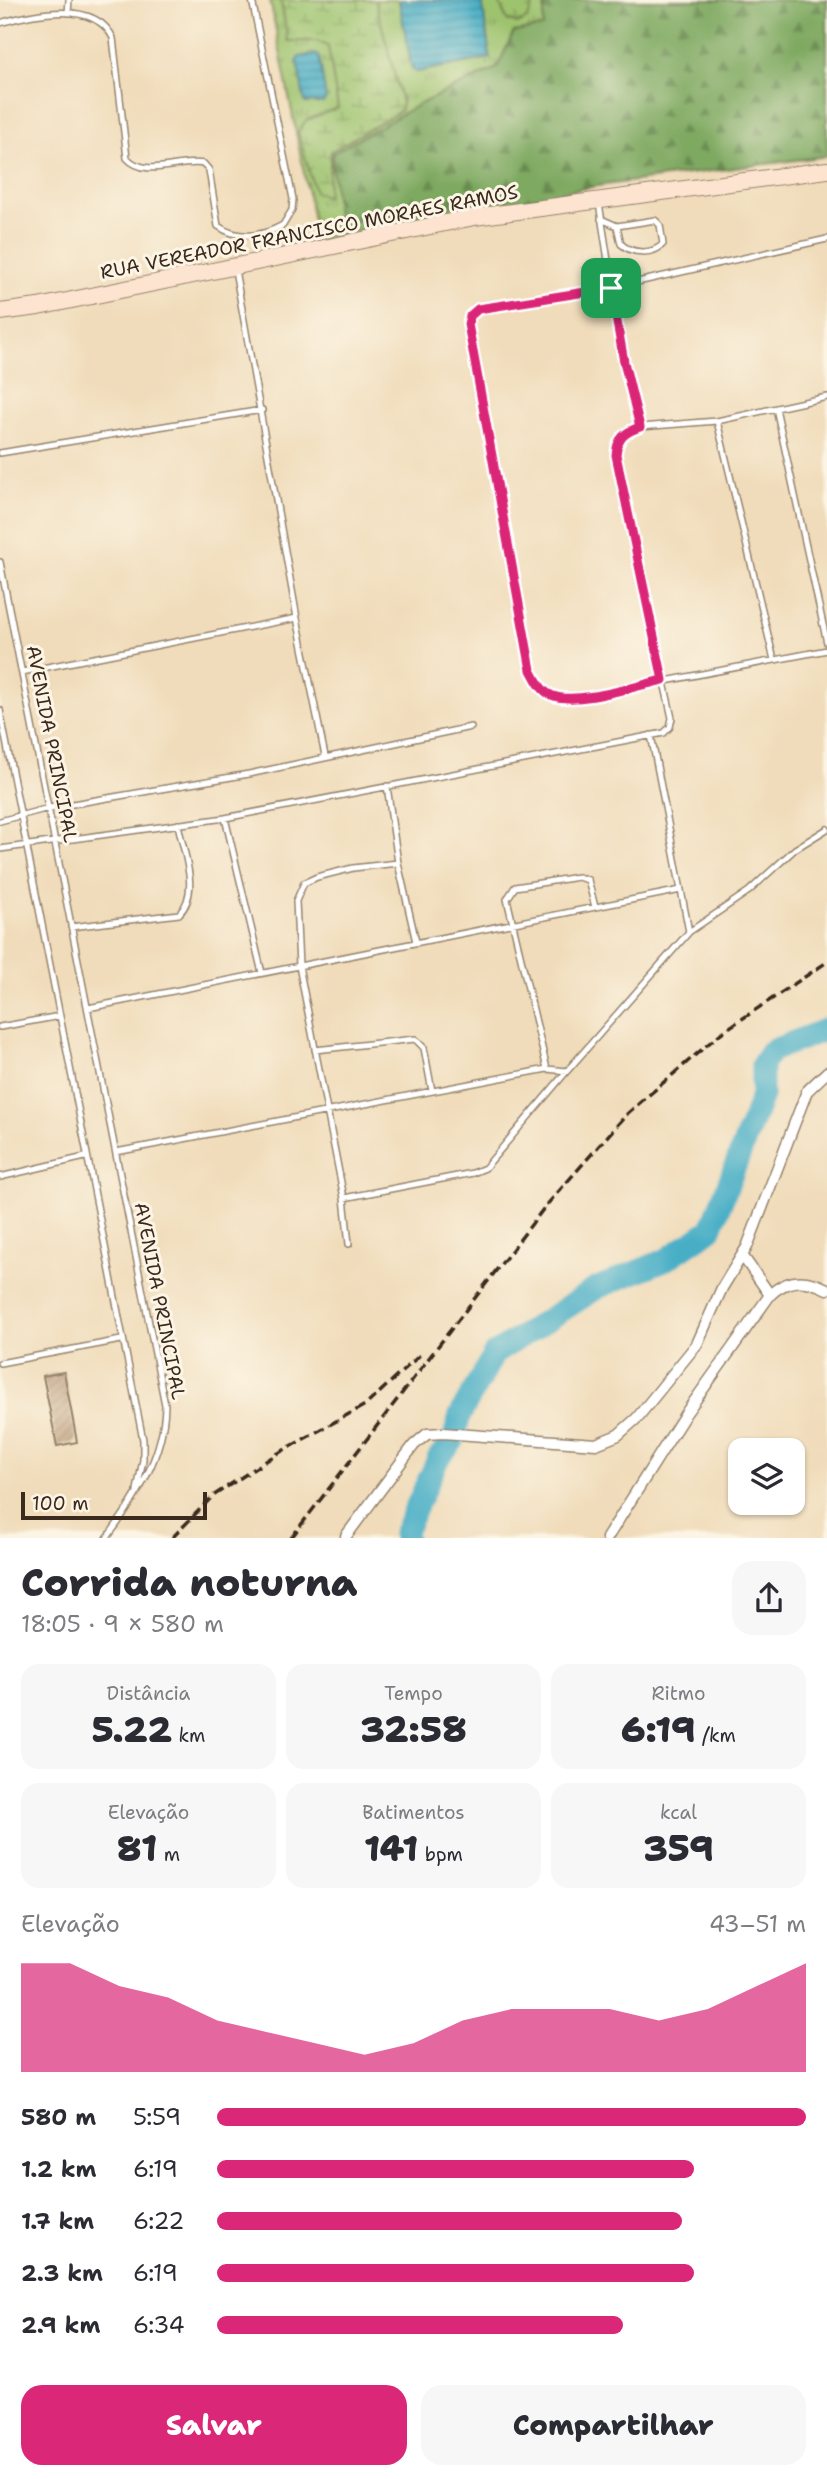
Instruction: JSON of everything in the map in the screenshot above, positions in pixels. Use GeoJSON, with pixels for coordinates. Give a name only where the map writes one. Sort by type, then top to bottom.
{"type":"FeatureCollection","features":[{"type":"Feature","properties":{"kind":"street","name":"RUA VEREADOR FRANCISCO MORAES RAMOS"},"geometry":{"type":"LineString","coordinates":[[3,310],[38,307],[474,217],[827,170]]}},
{"type":"Feature","properties":{"kind":"street"},"geometry":{"type":"LineString","coordinates":[[346,1536],[414,1445],[427,1434],[466,1434],[576,1444],[607,1441],[637,1418],[690,1354],[707,1325],[722,1288],[742,1255],[790,1143],[807,1091],[827,1072]]}},
{"type":"Feature","properties":{"kind":"street"},"geometry":{"type":"LineString","coordinates":[[742,1255],[770,1296]]}},
{"type":"Feature","properties":{"kind":"street"},"geometry":{"type":"LineString","coordinates":[[607,1538],[686,1413],[770,1296],[784,1285],[801,1280],[827,1289]]}},
{"type":"Feature","properties":{"kind":"lane"},"geometry":{"type":"LineString","coordinates":[[68,13],[69,0]]}},
{"type":"Feature","properties":{"kind":"lane"},"geometry":{"type":"LineString","coordinates":[[0,23],[81,13],[108,27],[113,38],[127,158],[134,165],[151,168],[194,162],[204,164],[209,170],[218,226],[229,233],[246,237],[283,225],[292,210],[293,199],[252,0]]}},
{"type":"Feature","properties":{"kind":"lane"},"geometry":{"type":"LineString","coordinates":[[599,200],[624,362],[640,427]]}},
{"type":"Feature","properties":{"kind":"lane"},"geometry":{"type":"LineString","coordinates":[[601,219],[617,226],[655,220],[660,225],[663,243],[656,250],[632,252],[621,244],[617,226]]}},
{"type":"Feature","properties":{"kind":"lane"},"geometry":{"type":"LineString","coordinates":[[827,239],[611,288],[478,309],[470,316],[469,334],[517,580],[531,670],[537,681],[551,695],[564,698],[599,694],[827,650]]}},
{"type":"Feature","properties":{"kind":"lane"},"geometry":{"type":"LineString","coordinates":[[235,268],[297,618],[326,756]]}},
{"type":"Feature","properties":{"kind":"lane"},"geometry":{"type":"LineString","coordinates":[[0,849],[225,818],[664,733],[672,723],[616,455],[621,437],[626,431],[640,427],[717,421],[827,397]]}},
{"type":"Feature","properties":{"kind":"lane"},"geometry":{"type":"LineString","coordinates":[[776,408],[827,643]]}},
{"type":"Feature","properties":{"kind":"lane"},"geometry":{"type":"LineString","coordinates":[[0,453],[262,410]]}},
{"type":"Feature","properties":{"kind":"lane"},"geometry":{"type":"LineString","coordinates":[[717,421],[774,660]]}},
{"type":"Feature","properties":{"kind":"lane","name":"AVENIDA PRINCIPAL"},"geometry":{"type":"LineString","coordinates":[[0,562],[165,1405],[164,1429],[156,1457],[135,1500]]}},
{"type":"Feature","properties":{"kind":"lane"},"geometry":{"type":"LineString","coordinates":[[22,672],[297,618]]}},
{"type":"Feature","properties":{"kind":"lane"},"geometry":{"type":"LineString","coordinates":[[0,710],[28,844],[85,1157],[143,1440],[143,1460],[135,1500],[107,1538]]}},
{"type":"Feature","properties":{"kind":"lane"},"geometry":{"type":"LineString","coordinates":[[0,821],[49,808],[248,774],[471,727]]}},
{"type":"Feature","properties":{"kind":"lane"},"geometry":{"type":"LineString","coordinates":[[651,735],[689,932]]}},
{"type":"Feature","properties":{"kind":"lane"},"geometry":{"type":"LineString","coordinates":[[387,786],[398,863],[416,942]]}},
{"type":"Feature","properties":{"kind":"lane"},"geometry":{"type":"LineString","coordinates":[[225,818],[262,973]]}},
{"type":"Feature","properties":{"kind":"lane"},"geometry":{"type":"LineString","coordinates":[[71,927],[179,914],[188,905],[191,892],[178,824]]}},
{"type":"Feature","properties":{"kind":"lane"},"geometry":{"type":"LineString","coordinates":[[344,1198],[485,1168],[689,932],[750,891],[794,849],[827,829]]}},
{"type":"Feature","properties":{"kind":"lane"},"geometry":{"type":"LineString","coordinates":[[349,1244],[344,1198],[299,966],[296,901],[304,883],[353,868],[398,863]]}},
{"type":"Feature","properties":{"kind":"lane"},"geometry":{"type":"LineString","coordinates":[[547,1069],[508,899],[515,887],[583,878],[590,885],[595,907]]}},
{"type":"Feature","properties":{"kind":"lane"},"geometry":{"type":"LineString","coordinates":[[88,1008],[681,890]]}},
{"type":"Feature","properties":{"kind":"lane"},"geometry":{"type":"LineString","coordinates":[[0,1027],[60,1016]]}},
{"type":"Feature","properties":{"kind":"lane"},"geometry":{"type":"LineString","coordinates":[[315,1050],[415,1039],[424,1048],[432,1091]]}},
{"type":"Feature","properties":{"kind":"lane"},"geometry":{"type":"LineString","coordinates":[[116,1152],[547,1069],[567,1071]]}},
{"type":"Feature","properties":{"kind":"lane"},"geometry":{"type":"LineString","coordinates":[[0,1177],[85,1157]]}},
{"type":"Feature","properties":{"kind":"lane"},"geometry":{"type":"LineString","coordinates":[[0,1363],[121,1340]]}},
{"type":"Feature","properties":{"kind":"green space"},"geometry":{"type":"Polygon","coordinates":[[[270,0],[281,0],[288,41],[317,41],[328,46],[338,108],[306,120],[327,197],[331,151],[400,111],[402,103],[375,0],[399,0],[412,69],[417,72],[490,58],[482,0],[498,0],[507,20],[533,6],[531,0],[545,0],[543,27],[514,32],[497,68],[420,104],[333,153],[339,235],[317,239],[270,0]]]}},
{"type":"Feature","properties":{"kind":"green space"},"geometry":{"type":"Polygon","coordinates":[[[281,0],[375,0],[402,103],[400,111],[331,151],[327,197],[315,192],[298,132],[306,120],[338,108],[328,46],[317,41],[288,41],[281,0]]]}},
{"type":"Feature","properties":{"kind":"green space"},"geometry":{"type":"Polygon","coordinates":[[[498,0],[531,0],[533,6],[527,19],[517,24],[507,20],[498,0]]]}},
{"type":"Feature","properties":{"kind":"green space"},"geometry":{"type":"Polygon","coordinates":[[[545,0],[827,0],[827,156],[597,186],[339,235],[333,153],[420,104],[497,68],[514,32],[543,27],[545,0]]]}},
{"type":"Feature","properties":{"kind":"water"},"geometry":{"type":"Polygon","coordinates":[[[399,0],[482,0],[490,58],[416,72],[412,69],[399,0]]]}},
{"type":"Feature","properties":{"kind":"water"},"geometry":{"type":"Polygon","coordinates":[[[319,55],[326,98],[323,103],[305,103],[297,62],[299,57],[319,55]]]}},
{"type":"Feature","properties":{"kind":"building"},"geometry":{"type":"Polygon","coordinates":[[[64,1372],[77,1442],[57,1446],[43,1376],[64,1372]]]}},
{"type":"Feature","properties":{"kind":"waterway"},"geometry":{"type":"LineString","coordinates":[[406,1538],[404,1534],[439,1457],[453,1441],[460,1415],[494,1354],[597,1288],[667,1259],[711,1229],[762,1096],[762,1065],[771,1051],[827,1029]]}},
{"type":"Feature","properties":{"kind":"railway"},"geometry":{"type":"LineString","coordinates":[[291,1538],[544,1208],[628,1113],[721,1033],[827,962]]}},
{"type":"Feature","properties":{"kind":"railway"},"geometry":{"type":"LineString","coordinates":[[172,1538],[213,1496],[275,1455],[367,1404],[421,1354]]}},
{"type":"Feature","properties":{"kind":"route"},"geometry":{"type":"LineString","coordinates":[[611,288],[624,362],[640,427],[626,431],[621,437],[616,455],[622,494],[663,680],[599,694],[564,698],[543,690],[531,670],[517,580],[483,414],[468,324],[470,316],[478,309],[611,288]]}}]}
